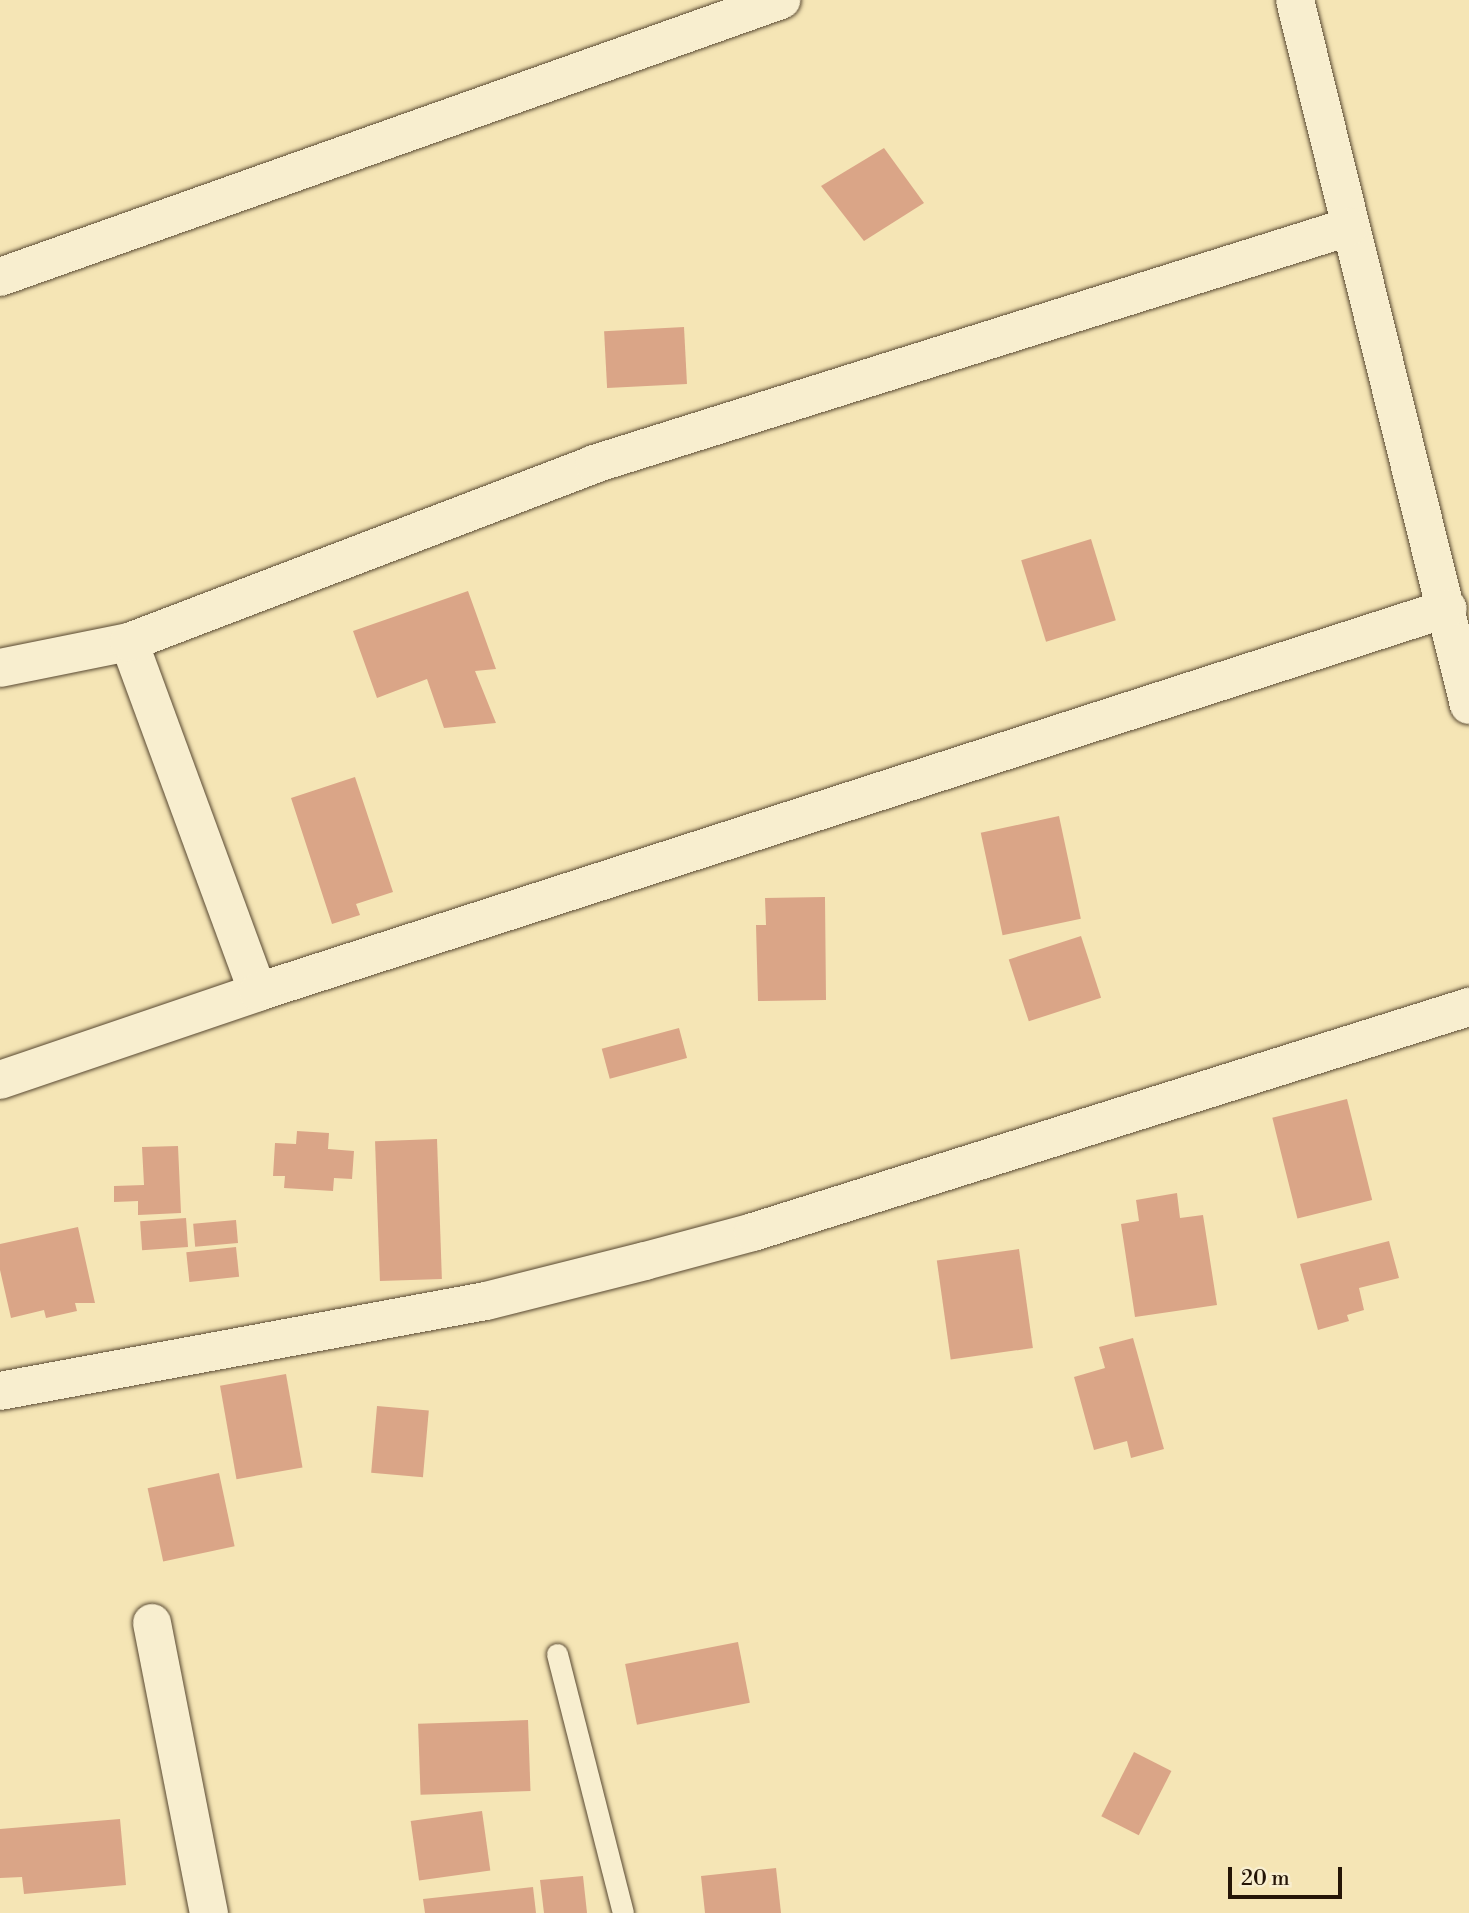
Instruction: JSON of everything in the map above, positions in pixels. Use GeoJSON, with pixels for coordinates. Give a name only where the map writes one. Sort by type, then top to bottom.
{"type":"FeatureCollection","features":[{"type":"Feature","properties":{"kind":"street"},"geometry":{"type":"LineString","coordinates":[[0,277],[781,0]]}},
{"type":"Feature","properties":{"kind":"street"},"geometry":{"type":"LineString","coordinates":[[1295,0],[1349,227],[1448,608],[1469,705]]}},
{"type":"Feature","properties":{"kind":"street"},"geometry":{"type":"LineString","coordinates":[[0,668],[129,642],[594,464],[1349,227]]}},
{"type":"Feature","properties":{"kind":"street"},"geometry":{"type":"LineString","coordinates":[[0,1080],[258,992],[1448,608]]}},
{"type":"Feature","properties":{"kind":"street"},"geometry":{"type":"LineString","coordinates":[[129,642],[258,992]]}},
{"type":"Feature","properties":{"kind":"street"},"geometry":{"type":"LineString","coordinates":[[0,1391],[486,1301],[645,1261],[753,1232],[1469,1007]]}},
{"type":"Feature","properties":{"kind":"street"},"geometry":{"type":"LineString","coordinates":[[152,1623],[209,1913]]}},
{"type":"Feature","properties":{"kind":"lane"},"geometry":{"type":"LineString","coordinates":[[557,1654],[623,1913]]}},
{"type":"Feature","properties":{"kind":"building"},"geometry":{"type":"Polygon","coordinates":[[[884,148],[924,203],[864,241],[821,186],[884,148]]]}},
{"type":"Feature","properties":{"kind":"building"},"geometry":{"type":"Polygon","coordinates":[[[684,327],[687,384],[607,388],[604,331],[684,327]]]}},
{"type":"Feature","properties":{"kind":"building"},"geometry":{"type":"Polygon","coordinates":[[[1091,539],[1116,620],[1046,642],[1021,560],[1091,539]]]}},
{"type":"Feature","properties":{"kind":"building"},"geometry":{"type":"Polygon","coordinates":[[[468,591],[496,669],[475,671],[496,723],[444,728],[427,679],[377,698],[353,631],[468,591]]]}},
{"type":"Feature","properties":{"kind":"building"},"geometry":{"type":"Polygon","coordinates":[[[355,777],[393,892],[356,904],[360,915],[332,924],[291,798],[355,777]]]}},
{"type":"Feature","properties":{"kind":"building"},"geometry":{"type":"Polygon","coordinates":[[[1059,816],[1081,919],[1003,935],[981,833],[1059,816]]]}},
{"type":"Feature","properties":{"kind":"building"},"geometry":{"type":"Polygon","coordinates":[[[825,897],[826,1000],[758,1001],[756,925],[766,925],[765,898],[825,897]]]}},
{"type":"Feature","properties":{"kind":"building"},"geometry":{"type":"Polygon","coordinates":[[[1081,936],[1101,998],[1029,1021],[1009,959],[1081,936]]]}},
{"type":"Feature","properties":{"kind":"building"},"geometry":{"type":"Polygon","coordinates":[[[679,1028],[687,1058],[610,1079],[602,1049],[679,1028]]]}},
{"type":"Feature","properties":{"kind":"building"},"geometry":{"type":"Polygon","coordinates":[[[1347,1099],[1372,1200],[1297,1219],[1272,1118],[1347,1099]]]}},
{"type":"Feature","properties":{"kind":"building"},"geometry":{"type":"Polygon","coordinates":[[[297,1131],[329,1133],[328,1149],[354,1151],[352,1179],[334,1178],[333,1191],[284,1188],[285,1176],[273,1176],[275,1143],[296,1144],[297,1131]]]}},
{"type":"Feature","properties":{"kind":"building"},"geometry":{"type":"Polygon","coordinates":[[[437,1139],[442,1279],[380,1281],[375,1141],[437,1139]]]}},
{"type":"Feature","properties":{"kind":"building"},"geometry":{"type":"Polygon","coordinates":[[[178,1146],[181,1213],[138,1215],[138,1201],[114,1202],[114,1186],[144,1185],[142,1147],[178,1146]]]}},
{"type":"Feature","properties":{"kind":"building"},"geometry":{"type":"Polygon","coordinates":[[[1177,1193],[1180,1218],[1203,1215],[1217,1305],[1135,1317],[1121,1224],[1139,1221],[1136,1200],[1177,1193]]]}},
{"type":"Feature","properties":{"kind":"building"},"geometry":{"type":"Polygon","coordinates":[[[186,1218],[188,1247],[142,1250],[140,1221],[186,1218]]]}},
{"type":"Feature","properties":{"kind":"building"},"geometry":{"type":"Polygon","coordinates":[[[236,1220],[238,1243],[195,1247],[193,1224],[236,1220]]]}},
{"type":"Feature","properties":{"kind":"building"},"geometry":{"type":"Polygon","coordinates":[[[78,1227],[95,1303],[75,1303],[77,1311],[46,1318],[44,1310],[11,1318],[0,1270],[0,1244],[78,1227]]]}},
{"type":"Feature","properties":{"kind":"building"},"geometry":{"type":"Polygon","coordinates":[[[1389,1241],[1399,1278],[1359,1288],[1364,1310],[1347,1315],[1349,1321],[1318,1330],[1300,1264],[1389,1241]]]}},
{"type":"Feature","properties":{"kind":"building"},"geometry":{"type":"Polygon","coordinates":[[[236,1247],[239,1277],[189,1282],[186,1252],[236,1247]]]}},
{"type":"Feature","properties":{"kind":"building"},"geometry":{"type":"Polygon","coordinates":[[[1019,1249],[1033,1348],[951,1360],[937,1261],[1019,1249]]]}},
{"type":"Feature","properties":{"kind":"building"},"geometry":{"type":"Polygon","coordinates":[[[1133,1338],[1164,1449],[1131,1458],[1127,1441],[1094,1450],[1074,1377],[1105,1368],[1099,1347],[1133,1338]]]}},
{"type":"Feature","properties":{"kind":"building"},"geometry":{"type":"Polygon","coordinates":[[[286,1374],[302,1468],[237,1479],[220,1386],[286,1374]]]}},
{"type":"Feature","properties":{"kind":"building"},"geometry":{"type":"Polygon","coordinates":[[[377,1406],[429,1411],[423,1477],[371,1473],[377,1406]]]}},
{"type":"Feature","properties":{"kind":"building"},"geometry":{"type":"Polygon","coordinates":[[[219,1473],[235,1546],[163,1562],[148,1488],[219,1473]]]}},
{"type":"Feature","properties":{"kind":"building"},"geometry":{"type":"Polygon","coordinates":[[[738,1642],[750,1703],[637,1725],[625,1664],[738,1642]]]}},
{"type":"Feature","properties":{"kind":"building"},"geometry":{"type":"Polygon","coordinates":[[[528,1720],[530,1791],[421,1795],[418,1724],[528,1720]]]}},
{"type":"Feature","properties":{"kind":"building"},"geometry":{"type":"Polygon","coordinates":[[[1134,1752],[1171,1771],[1139,1835],[1101,1816],[1134,1752]]]}},
{"type":"Feature","properties":{"kind":"building"},"geometry":{"type":"Polygon","coordinates":[[[482,1811],[490,1870],[419,1880],[411,1821],[482,1811]]]}},
{"type":"Feature","properties":{"kind":"building"},"geometry":{"type":"Polygon","coordinates":[[[120,1819],[126,1885],[24,1894],[22,1877],[0,1878],[0,1829],[120,1819]]]}},
{"type":"Feature","properties":{"kind":"building"},"geometry":{"type":"Polygon","coordinates":[[[776,1868],[781,1913],[705,1913],[701,1876],[776,1868]]]}},
{"type":"Feature","properties":{"kind":"building"},"geometry":{"type":"Polygon","coordinates":[[[583,1876],[587,1913],[544,1913],[540,1880],[583,1876]]]}},
{"type":"Feature","properties":{"kind":"building"},"geometry":{"type":"Polygon","coordinates":[[[533,1887],[536,1913],[425,1913],[423,1899],[533,1887]]]}}]}
